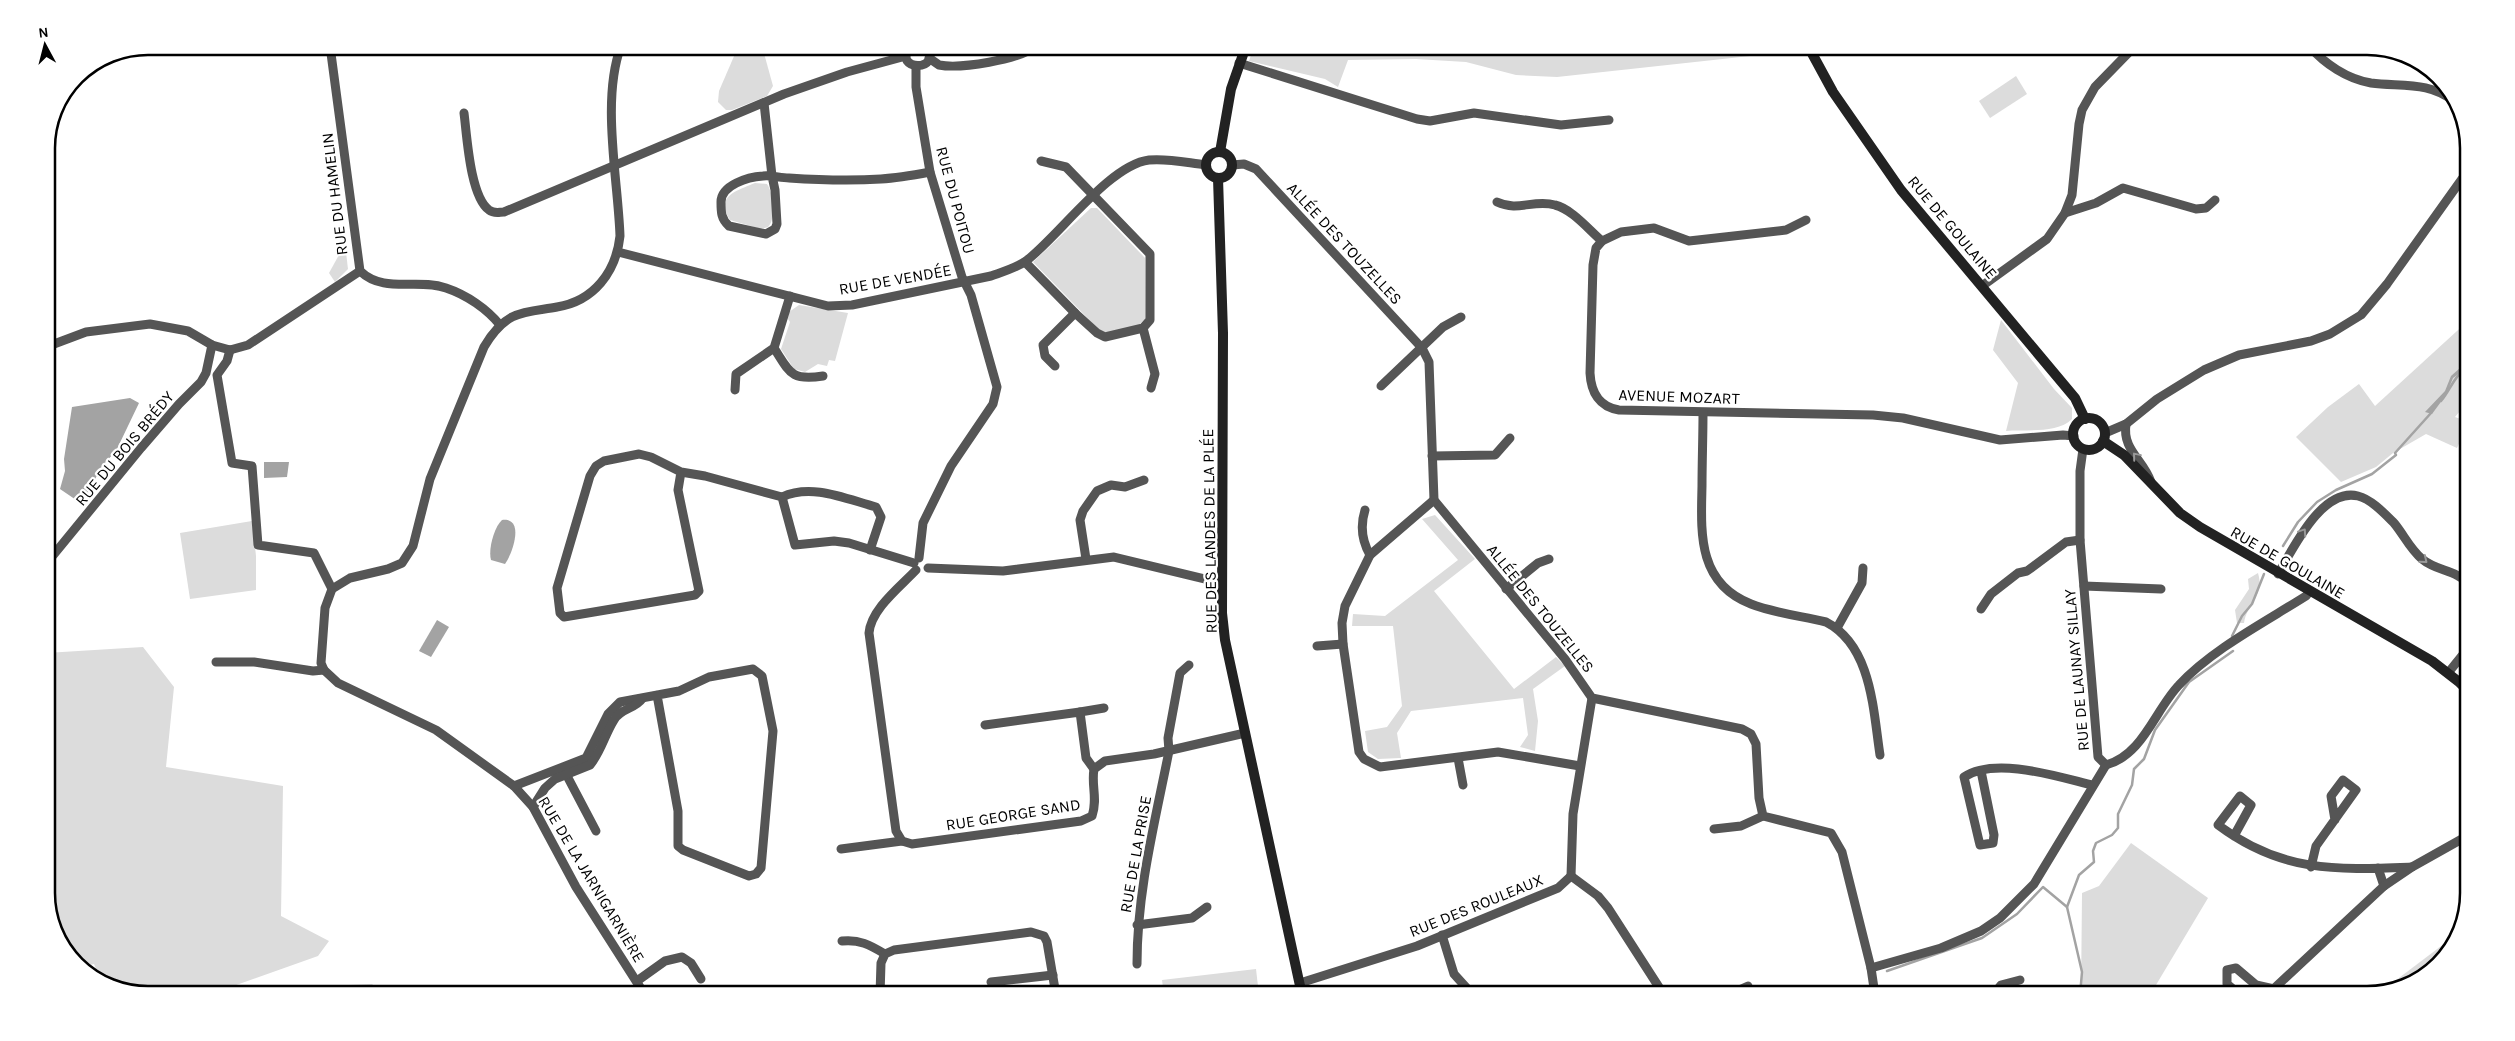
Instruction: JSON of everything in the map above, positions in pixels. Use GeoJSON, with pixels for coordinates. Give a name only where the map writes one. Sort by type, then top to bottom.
{"type":"FeatureCollection","features":[{"type":"Feature","properties":{"kind":"street","name":"RUE DU HAMELIN"},"geometry":{"type":"LineString","coordinates":[[331,55],[360,271],[369,280],[398,285],[446,288],[488,310],[500,325]]}},
{"type":"Feature","properties":{"kind":"street"},"geometry":{"type":"LineString","coordinates":[[216,662],[254,662],[314,671],[324,670],[321,663],[325,608],[332,589],[350,578],[388,569],[402,563],[413,546],[430,479],[484,348],[500,325],[522,313],[572,304],[583,299],[605,279],[618,252],[620,229],[613,88],[614,71],[618,55]]}},
{"type":"Feature","properties":{"kind":"street"},"geometry":{"type":"LineString","coordinates":[[928,55],[929,58],[939,65],[955,66],[1014,58],[1020,55]]}},
{"type":"Feature","properties":{"kind":"street"},"geometry":{"type":"LineString","coordinates":[[1220,152],[1225,114],[1242,55]]}},
{"type":"Feature","properties":{"kind":"street","name":"RUE DE GOULAINE"},"geometry":{"type":"LineString","coordinates":[[1813,55],[1833,92],[1901,190],[2076,398],[2085,419]]}},
{"type":"Feature","properties":{"kind":"street"},"geometry":{"type":"LineString","coordinates":[[1982,286],[2047,239],[2065,213],[2072,195],[2082,110],[2094,87],[2126,55]]}},
{"type":"Feature","properties":{"kind":"street"},"geometry":{"type":"LineString","coordinates":[[2318,55],[2327,64],[2345,75],[2370,83],[2427,87],[2441,93]]}},
{"type":"Feature","properties":{"kind":"street"},"geometry":{"type":"LineString","coordinates":[[464,114],[466,136],[476,189],[487,209],[496,213],[504,212],[817,82],[906,56],[909,63],[916,66],[925,64],[929,58]]}},
{"type":"Feature","properties":{"kind":"street"},"geometry":{"type":"LineString","coordinates":[[1239,63],[1417,119],[1430,121],[1474,113],[1561,125],[1609,120]]}},
{"type":"Feature","properties":{"kind":"street","name":"RUE DU POITOU"},"geometry":{"type":"LineString","coordinates":[[916,66],[916,87],[930,172],[964,282],[971,295],[997,387],[993,404],[951,466],[923,522],[916,564]]}},
{"type":"Feature","properties":{"kind":"street"},"geometry":{"type":"LineString","coordinates":[[764,103],[772,176],[776,190],[776,229],[766,234],[729,226],[723,221],[721,199],[729,187],[756,177],[772,176],[788,178],[880,179],[930,172]]}},
{"type":"Feature","properties":{"kind":"street"},"geometry":{"type":"LineString","coordinates":[[1220,152],[1228,155],[1232,165],[1230,173],[1218,178],[1211,175],[1206,165],[1212,154],[1220,152]]}},
{"type":"Feature","properties":{"kind":"street","name":"RUE DE VENDÉE"},"geometry":{"type":"LineString","coordinates":[[618,252],[828,306],[852,305],[991,276],[1025,262],[1094,195],[1127,168],[1148,160],[1206,165]]}},
{"type":"Feature","properties":{"kind":"street"},"geometry":{"type":"LineString","coordinates":[[1025,262],[1097,334],[1105,337],[1143,328],[1150,320],[1150,254],[1066,167],[1041,161]]}},
{"type":"Feature","properties":{"kind":"street","name":"ALLÉE DES TOUZELLES"},"geometry":{"type":"LineString","coordinates":[[1232,165],[1244,164],[1256,169],[1422,348],[1429,362],[1434,500],[1565,659],[1592,698],[1742,729],[1751,734],[1756,744],[1758,798],[1763,816]]}},
{"type":"Feature","properties":{"kind":"street","name":"RUE DES LANDES DE LA PLÉE"},"geometry":{"type":"LineString","coordinates":[[1218,178],[1223,316],[1222,583],[1225,640],[1300,986]]}},
{"type":"Feature","properties":{"kind":"street"},"geometry":{"type":"LineString","coordinates":[[2104,437],[2098,421],[2085,419],[2075,427],[2074,436],[2077,444],[2092,450],[2104,437],[2126,424],[2157,399],[2204,370],[2239,356],[2310,341],[2330,334],[2361,314],[2388,284],[2460,180]]}},
{"type":"Feature","properties":{"kind":"street"},"geometry":{"type":"LineString","coordinates":[[2065,213],[2096,203],[2123,188],[2196,209],[2206,208],[2215,200]]}},
{"type":"Feature","properties":{"kind":"street"},"geometry":{"type":"LineString","coordinates":[[1497,202],[1508,207],[1540,204],[1557,205],[1602,241],[1621,232],[1654,228],[1689,241],[1786,230],[1806,220]]}},
{"type":"Feature","properties":{"kind":"street","name":"AVENUE MOZART"},"geometry":{"type":"LineString","coordinates":[[1602,241],[1596,248],[1593,265],[1590,373],[1592,386],[1597,398],[1606,406],[1619,410],[1903,418],[2000,440],[2063,435],[2074,436]]}},
{"type":"Feature","properties":{"kind":"street"},"geometry":{"type":"LineString","coordinates":[[55,344],[93,330],[150,324],[188,331],[212,345],[230,350],[248,345],[360,271]]}},
{"type":"Feature","properties":{"kind":"street"},"geometry":{"type":"LineString","coordinates":[[735,390],[736,374],[774,348],[790,296]]}},
{"type":"Feature","properties":{"kind":"street"},"geometry":{"type":"LineString","coordinates":[[1055,366],[1045,356],[1042,345],[1075,313]]}},
{"type":"Feature","properties":{"kind":"street"},"geometry":{"type":"LineString","coordinates":[[1381,386],[1443,326],[1462,317]]}},
{"type":"Feature","properties":{"kind":"street"},"geometry":{"type":"LineString","coordinates":[[1143,328],[1155,374],[1151,388]]}},
{"type":"Feature","properties":{"kind":"street","name":"RUE DU BOIS BRÉDY"},"geometry":{"type":"LineString","coordinates":[[55,553],[141,448],[201,382],[206,373],[212,345]]}},
{"type":"Feature","properties":{"kind":"street"},"geometry":{"type":"LineString","coordinates":[[774,348],[790,373],[807,379],[823,376]]}},
{"type":"Feature","properties":{"kind":"street"},"geometry":{"type":"LineString","coordinates":[[230,350],[227,361],[217,375],[232,463],[252,466],[258,545],[314,553],[332,589]]}},
{"type":"Feature","properties":{"kind":"street"},"geometry":{"type":"LineString","coordinates":[[1703,413],[1701,532],[1704,552],[1711,569],[1721,583],[1750,604],[1826,622],[1837,628],[1849,642],[1864,668],[1880,755]]}},
{"type":"Feature","properties":{"kind":"street"},"geometry":{"type":"LineString","coordinates":[[2126,424],[2125,440],[2127,445],[2146,468],[2153,487]]}},
{"type":"Feature","properties":{"kind":"street","name":"RUE DE GOULAINE"},"geometry":{"type":"LineString","coordinates":[[2104,437],[2180,513],[2200,527],[2448,672],[2460,683]]}},
{"type":"Feature","properties":{"kind":"street"},"geometry":{"type":"LineString","coordinates":[[1432,456],[1495,454],[1510,438]]}},
{"type":"Feature","properties":{"kind":"street","name":"RUE DE LAUNAY SILLAY"},"geometry":{"type":"LineString","coordinates":[[2083,448],[2080,478],[2080,540],[2098,757],[2106,765],[2120,759],[2132,749],[2154,722],[2177,687],[2195,670],[2227,646],[2306,596],[2309,592]]}},
{"type":"Feature","properties":{"kind":"street"},"geometry":{"type":"LineString","coordinates":[[681,472],[678,490],[698,591],[695,596],[564,617],[560,613],[557,588],[590,476],[596,466],[604,461],[639,454],[651,457],[681,472],[705,476],[782,497],[790,494],[817,491],[876,507],[881,517],[870,550]]}},
{"type":"Feature","properties":{"kind":"street"},"geometry":{"type":"LineString","coordinates":[[1086,559],[1080,520],[1083,511],[1098,491],[1111,485],[1125,487],[1144,480]]}},
{"type":"Feature","properties":{"kind":"street"},"geometry":{"type":"LineString","coordinates":[[2278,574],[2302,534],[2322,509],[2338,498],[2357,495],[2366,499],[2387,517],[2422,560],[2460,578]]}},
{"type":"Feature","properties":{"kind":"street"},"geometry":{"type":"LineString","coordinates":[[782,497],[795,546],[834,541],[916,564]]}},
{"type":"Feature","properties":{"kind":"street"},"geometry":{"type":"LineString","coordinates":[[1434,500],[1370,555],[1345,606],[1342,623],[1343,644],[1359,752],[1364,759],[1380,767],[1498,752],[1580,766]]}},
{"type":"Feature","properties":{"kind":"street"},"geometry":{"type":"LineString","coordinates":[[1364,510],[1361,522],[1364,545],[1370,555]]}},
{"type":"Feature","properties":{"kind":"street"},"geometry":{"type":"LineString","coordinates":[[1980,609],[1991,594],[2018,573],[2027,570],[2066,542],[2080,540]]}},
{"type":"Feature","properties":{"kind":"street"},"geometry":{"type":"LineString","coordinates":[[902,841],[896,831],[869,633],[870,623],[916,564],[925,559],[928,568],[1003,572],[1086,559],[1114,557],[1134,560],[1222,583]]}},
{"type":"Feature","properties":{"kind":"street"},"geometry":{"type":"LineString","coordinates":[[1506,589],[1538,563],[1549,559]]}},
{"type":"Feature","properties":{"kind":"street"},"geometry":{"type":"LineString","coordinates":[[1837,628],[1862,583],[1863,568]]}},
{"type":"Feature","properties":{"kind":"street"},"geometry":{"type":"LineString","coordinates":[[2084,586],[2162,589]]}},
{"type":"Feature","properties":{"kind":"street"},"geometry":{"type":"LineString","coordinates":[[1318,646],[1343,644]]}},
{"type":"Feature","properties":{"kind":"street"},"geometry":{"type":"LineString","coordinates":[[2448,672],[2460,658]]}},
{"type":"Feature","properties":{"kind":"street","name":"RUE DE LA PRISE"},"geometry":{"type":"LineString","coordinates":[[1137,964],[1137,925],[1141,887],[1169,751],[1168,738],[1180,673],[1189,665]]}},
{"type":"Feature","properties":{"kind":"street"},"geometry":{"type":"LineString","coordinates":[[514,786],[586,758],[612,708],[628,699],[638,697],[642,699],[657,695],[679,691],[709,677],[753,669],[762,676],[773,731],[761,868],[756,874],[749,876],[682,850],[678,846],[678,811],[657,695]]}},
{"type":"Feature","properties":{"kind":"street","name":"RUE DE LA JARNIGARNIÈRE"},"geometry":{"type":"LineString","coordinates":[[324,670],[338,683],[436,730],[514,786],[533,808],[576,887],[640,986]]}},
{"type":"Feature","properties":{"kind":"street"},"geometry":{"type":"LineString","coordinates":[[1592,698],[1573,814],[1573,862],[1571,876],[1598,896],[1608,908],[1658,986]]}},
{"type":"Feature","properties":{"kind":"street"},"geometry":{"type":"LineString","coordinates":[[533,808],[545,788],[555,779],[590,765],[620,712],[638,704],[642,699]]}},
{"type":"Feature","properties":{"kind":"street"},"geometry":{"type":"LineString","coordinates":[[986,725],[1104,708]]}},
{"type":"Feature","properties":{"kind":"street"},"geometry":{"type":"LineString","coordinates":[[1080,712],[1086,758],[1094,769],[1105,761],[1169,751],[1245,733]]}},
{"type":"Feature","properties":{"kind":"street"},"geometry":{"type":"LineString","coordinates":[[1458,758],[1463,785]]}},
{"type":"Feature","properties":{"kind":"street"},"geometry":{"type":"LineString","coordinates":[[1871,968],[1941,948],[1981,931],[2000,918],[2034,884],[2092,785],[2106,765]]}},
{"type":"Feature","properties":{"kind":"street"},"geometry":{"type":"LineString","coordinates":[[1981,771],[1994,835],[1993,843],[1985,845],[1980,844],[1979,841],[1964,777],[1981,771],[2004,768],[2026,770],[2092,785]]}},
{"type":"Feature","properties":{"kind":"street","name":"RUE GEORGE SAND"},"geometry":{"type":"LineString","coordinates":[[841,849],[902,841],[912,844],[1081,821],[1092,816],[1096,803],[1092,780],[1094,769]]}},
{"type":"Feature","properties":{"kind":"street"},"geometry":{"type":"LineString","coordinates":[[566,774],[596,831]]}},
{"type":"Feature","properties":{"kind":"street"},"geometry":{"type":"LineString","coordinates":[[1714,829],[1741,826],[1763,816],[1831,833],[1842,852],[1874,986]]}},
{"type":"Feature","properties":{"kind":"street"},"geometry":{"type":"LineString","coordinates":[[2311,867],[2316,846],[2335,820]]}},
{"type":"Feature","properties":{"kind":"street"},"geometry":{"type":"LineString","coordinates":[[2234,836],[2287,861],[2311,867],[2330,869],[2412,867]]}},
{"type":"Feature","properties":{"kind":"street"},"geometry":{"type":"LineString","coordinates":[[2276,986],[2384,886],[2412,867],[2460,840]]}},
{"type":"Feature","properties":{"kind":"street"},"geometry":{"type":"LineString","coordinates":[[2378,868],[2384,886]]}},
{"type":"Feature","properties":{"kind":"street","name":"RUE DES ROULEAUX"},"geometry":{"type":"LineString","coordinates":[[1300,983],[1442,935],[1558,888],[1571,876]]}},
{"type":"Feature","properties":{"kind":"street"},"geometry":{"type":"LineString","coordinates":[[1137,925],[1192,918],[1208,907]]}},
{"type":"Feature","properties":{"kind":"street"},"geometry":{"type":"LineString","coordinates":[[842,941],[854,939],[884,954],[894,950],[1038,932],[1048,942],[1055,986]]}},
{"type":"Feature","properties":{"kind":"street"},"geometry":{"type":"LineString","coordinates":[[1442,935],[1454,974],[1465,986]]}},
{"type":"Feature","properties":{"kind":"street"},"geometry":{"type":"LineString","coordinates":[[880,986],[881,963],[884,954]]}},
{"type":"Feature","properties":{"kind":"street"},"geometry":{"type":"LineString","coordinates":[[637,981],[665,961],[682,957],[691,963],[701,979]]}},
{"type":"Feature","properties":{"kind":"street"},"geometry":{"type":"LineString","coordinates":[[2229,986],[2227,984],[2226,970],[2236,968],[2258,986]]}},
{"type":"Feature","properties":{"kind":"street"},"geometry":{"type":"LineString","coordinates":[[991,982],[1053,975]]}},
{"type":"Feature","properties":{"kind":"street"},"geometry":{"type":"LineString","coordinates":[[2000,986],[2001,984],[2020,980]]}},
{"type":"Feature","properties":{"kind":"shaded area"},"geometry":{"type":"Polygon","coordinates":[[[735,55],[764,55],[773,86],[767,96],[732,110],[726,110],[718,102],[719,91],[735,55]]]}},
{"type":"Feature","properties":{"kind":"shaded area"},"geometry":{"type":"Polygon","coordinates":[[[1251,55],[1758,55],[1557,77],[1516,75],[1466,62],[1416,59],[1348,60],[1338,87],[1325,79],[1249,61],[1251,55]]]}},
{"type":"Feature","properties":{"kind":"shaded area"},"geometry":{"type":"Polygon","coordinates":[[[2016,76],[2027,94],[1990,118],[1979,101],[2016,76]]]}},
{"type":"Feature","properties":{"kind":"shaded area"},"geometry":{"type":"Polygon","coordinates":[[[755,183],[767,184],[773,200],[771,223],[768,227],[761,229],[730,220],[725,205],[726,200],[735,192],[755,183]]]}},
{"type":"Feature","properties":{"kind":"shaded area"},"geometry":{"type":"Polygon","coordinates":[[[1091,208],[1097,208],[1145,258],[1146,318],[1139,325],[1104,335],[1033,262],[1091,208]]]}},
{"type":"Feature","properties":{"kind":"shaded area"},"geometry":{"type":"Polygon","coordinates":[[[345,244],[348,269],[335,282],[329,273],[345,244]]]}},
{"type":"Feature","properties":{"kind":"shaded area"},"geometry":{"type":"Polygon","coordinates":[[[799,305],[848,313],[835,361],[829,360],[827,366],[818,364],[805,372],[794,369],[781,349],[790,322],[788,319],[789,312],[799,305]]]}},
{"type":"Feature","properties":{"kind":"shaded area"},"geometry":{"type":"Polygon","coordinates":[[[2001,320],[2054,389],[2072,408],[2072,419],[2066,424],[2050,429],[2006,431],[2018,383],[1993,350],[2001,320]]]}},
{"type":"Feature","properties":{"kind":"shaded area"},"geometry":{"type":"Polygon","coordinates":[[[2460,328],[2460,411],[2455,417],[2460,419],[2460,442],[2457,448],[2426,434],[2393,453],[2376,467],[2341,482],[2296,437],[2328,407],[2359,384],[2375,406],[2460,328]]]}},
{"type":"Feature","properties":{"kind":"shaded area"},"geometry":{"type":"Polygon","coordinates":[[[2460,368],[2460,373],[2453,378],[2446,395],[2432,414],[2425,412],[2445,391],[2451,376],[2460,368]]]}},
{"type":"Feature","properties":{"kind":"shaded area"},"geometry":{"type":"Polygon","coordinates":[[[130,398],[139,403],[116,451],[102,466],[82,504],[60,489],[65,471],[64,459],[72,407],[130,398]]]}},
{"type":"Feature","properties":{"kind":"shaded area"},"geometry":{"type":"Polygon","coordinates":[[[264,462],[289,462],[287,477],[264,478],[264,462]]]}},
{"type":"Feature","properties":{"kind":"shaded area"},"geometry":{"type":"Polygon","coordinates":[[[1435,515],[1475,559],[1434,591],[1514,689],[1556,657],[1565,666],[1533,689],[1538,721],[1535,751],[1520,747],[1528,735],[1523,698],[1411,711],[1397,733],[1401,758],[1378,759],[1368,752],[1365,731],[1387,727],[1402,706],[1393,626],[1352,626],[1353,614],[1385,616],[1458,560],[1422,519],[1435,515]]]}},
{"type":"Feature","properties":{"kind":"shaded area"},"geometry":{"type":"Polygon","coordinates":[[[502,520],[513,524],[515,530],[514,544],[505,564],[491,560],[490,556],[494,533],[502,520]]]}},
{"type":"Feature","properties":{"kind":"shaded area"},"geometry":{"type":"Polygon","coordinates":[[[252,521],[256,556],[256,590],[190,599],[180,533],[252,521]]]}},
{"type":"Feature","properties":{"kind":"shaded area"},"geometry":{"type":"Polygon","coordinates":[[[2258,573],[2260,581],[2257,594],[2248,610],[2244,623],[2237,623],[2235,610],[2249,589],[2248,579],[2258,573]]]}},
{"type":"Feature","properties":{"kind":"shaded area"},"geometry":{"type":"Polygon","coordinates":[[[437,620],[449,627],[431,657],[419,651],[437,620]]]}},
{"type":"Feature","properties":{"kind":"shaded area"},"geometry":{"type":"Polygon","coordinates":[[[143,647],[174,687],[166,767],[283,786],[281,916],[329,941],[318,956],[233,986],[142,986],[130,984],[102,974],[97,971],[94,964],[89,965],[82,959],[71,945],[60,923],[55,899],[55,652],[143,647]]]}},
{"type":"Feature","properties":{"kind":"shaded area"},"geometry":{"type":"Polygon","coordinates":[[[2131,843],[2208,898],[2155,986],[2081,986],[2082,893],[2099,886],[2131,843]]]}},
{"type":"Feature","properties":{"kind":"shaded area"},"geometry":{"type":"Polygon","coordinates":[[[2445,943],[2437,954],[2419,970],[2394,982],[2445,943]]]}},
{"type":"Feature","properties":{"kind":"shaded area"},"geometry":{"type":"Polygon","coordinates":[[[1256,969],[1258,986],[1163,986],[1162,980],[1256,969]]]}},
{"type":"Feature","properties":{"kind":"shaded area"},"geometry":{"type":"Polygon","coordinates":[[[372,984],[374,986],[325,986],[372,984]]]}},
{"type":"Feature","properties":{"kind":"waterway"},"geometry":{"type":"LineString","coordinates":[[2441,401],[2460,374]]}},
{"type":"Feature","properties":{"kind":"waterway"},"geometry":{"type":"LineString","coordinates":[[2283,546],[2298,522],[2317,502],[2336,490],[2372,474],[2396,455],[2395,453],[2431,413]]}},
{"type":"Feature","properties":{"kind":"waterway"},"geometry":{"type":"LineString","coordinates":[[2232,636],[2242,616],[2252,604],[2264,574]]}},
{"type":"Feature","properties":{"kind":"waterway"},"geometry":{"type":"LineString","coordinates":[[1887,971],[1982,938],[2017,914],[2043,887],[2067,907],[2079,875],[2094,862],[2093,851],[2096,843],[2112,835],[2118,828],[2118,814],[2132,785],[2134,769],[2144,759],[2155,730],[2189,682],[2233,651]]}},
{"type":"Feature","properties":{"kind":"waterway"},"geometry":{"type":"LineString","coordinates":[[2067,907],[2082,972],[2081,986]]}}]}
